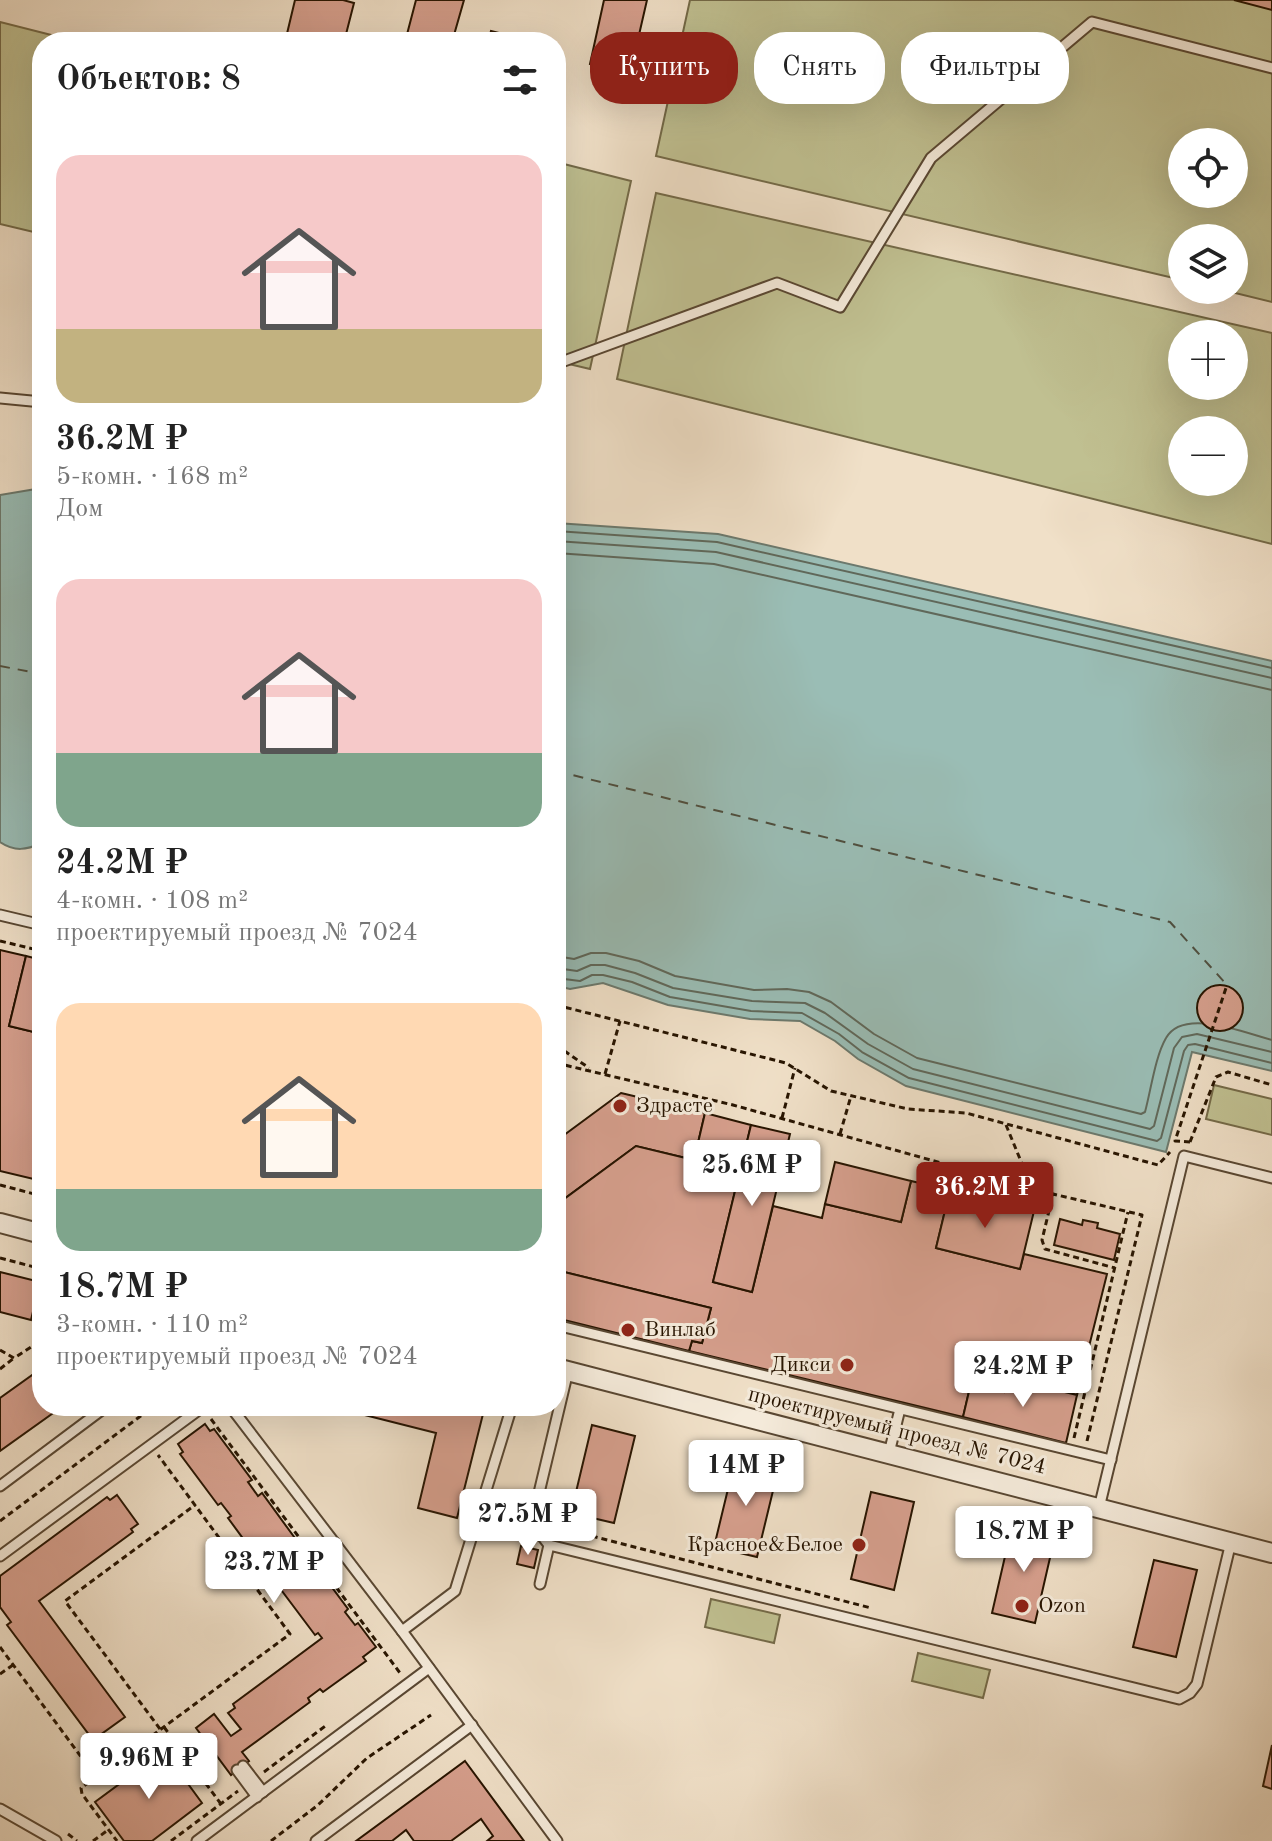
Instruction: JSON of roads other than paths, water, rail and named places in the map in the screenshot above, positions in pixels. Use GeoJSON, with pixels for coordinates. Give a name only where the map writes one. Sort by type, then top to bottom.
{"type":"FeatureCollection","features":[{"type":"Feature","properties":{"kind":"street"},"geometry":{"type":"LineString","coordinates":[[0,1223],[32,1231]]}},
{"type":"Feature","properties":{"kind":"street","name":"проектируемый проезд № 7024"},"geometry":{"type":"LineString","coordinates":[[566,1370],[1272,1553]]}},
{"type":"Feature","properties":{"kind":"lane"},"geometry":{"type":"LineString","coordinates":[[566,360],[777,283],[840,307],[931,158],[1092,22],[1272,68]]}},
{"type":"Feature","properties":{"kind":"lane"},"geometry":{"type":"LineString","coordinates":[[0,398],[32,401]]}},
{"type":"Feature","properties":{"kind":"lane"},"geometry":{"type":"LineString","coordinates":[[0,915],[32,923]]}},
{"type":"Feature","properties":{"kind":"lane"},"geometry":{"type":"LineString","coordinates":[[1099,1508],[1184,1156],[1272,1178]]}},
{"type":"Feature","properties":{"kind":"lane"},"geometry":{"type":"LineString","coordinates":[[566,1327],[1111,1460]]}},
{"type":"Feature","properties":{"kind":"lane"},"geometry":{"type":"LineString","coordinates":[[889,1453],[900,1409]]}},
{"type":"Feature","properties":{"kind":"lane"},"geometry":{"type":"LineString","coordinates":[[0,1486],[94,1416]]}},
{"type":"Feature","properties":{"kind":"lane"},"geometry":{"type":"LineString","coordinates":[[0,1556],[191,1416]]}},
{"type":"Feature","properties":{"kind":"lane"},"geometry":{"type":"LineString","coordinates":[[238,1416],[557,1841]]}},
{"type":"Feature","properties":{"kind":"lane"},"geometry":{"type":"LineString","coordinates":[[402,1631],[455,1591],[509,1416]]}},
{"type":"Feature","properties":{"kind":"lane"},"geometry":{"type":"LineString","coordinates":[[553,1416],[533,1518],[535,1527],[549,1545],[1179,1699],[1190,1693],[1197,1684],[1231,1542]]}},
{"type":"Feature","properties":{"kind":"lane"},"geometry":{"type":"LineString","coordinates":[[540,1584],[549,1545]]}},
{"type":"Feature","properties":{"kind":"lane"},"geometry":{"type":"LineString","coordinates":[[197,1841],[429,1668]]}},
{"type":"Feature","properties":{"kind":"lane"},"geometry":{"type":"LineString","coordinates":[[316,1841],[472,1725]]}},
{"type":"Feature","properties":{"kind":"lane"},"geometry":{"type":"LineString","coordinates":[[240,1768],[260,1794]]}},
{"type":"Feature","properties":{"kind":"lane"},"geometry":{"type":"LineString","coordinates":[[0,1809],[56,1841]]}},
{"type":"Feature","properties":{"kind":"water"},"geometry":{"type":"Polygon","coordinates":[[[32,490],[32,846],[16,849],[0,842],[0,495],[32,490]]]}},
{"type":"Feature","properties":{"kind":"water"},"geometry":{"type":"Polygon","coordinates":[[[566,524],[718,534],[1272,661],[1272,1071],[1192,1052],[1166,1152],[906,1086],[800,1021],[750,1019],[668,1005],[603,983],[566,988],[566,524]]]}},
{"type":"Feature","properties":{"kind":"place","name":"Здрасте"},"geometry":{"type":"Point","coordinates":[620,1106]}},
{"type":"Feature","properties":{"kind":"place","name":"Винлаб"},"geometry":{"type":"Point","coordinates":[628,1330]}},
{"type":"Feature","properties":{"kind":"place","name":"Дикси"},"geometry":{"type":"Point","coordinates":[847,1365]}},
{"type":"Feature","properties":{"kind":"place","name":"Красное&Белое"},"geometry":{"type":"Point","coordinates":[859,1545]}},
{"type":"Feature","properties":{"kind":"place","name":"Ozon"},"geometry":{"type":"Point","coordinates":[1022,1606]}}]}
